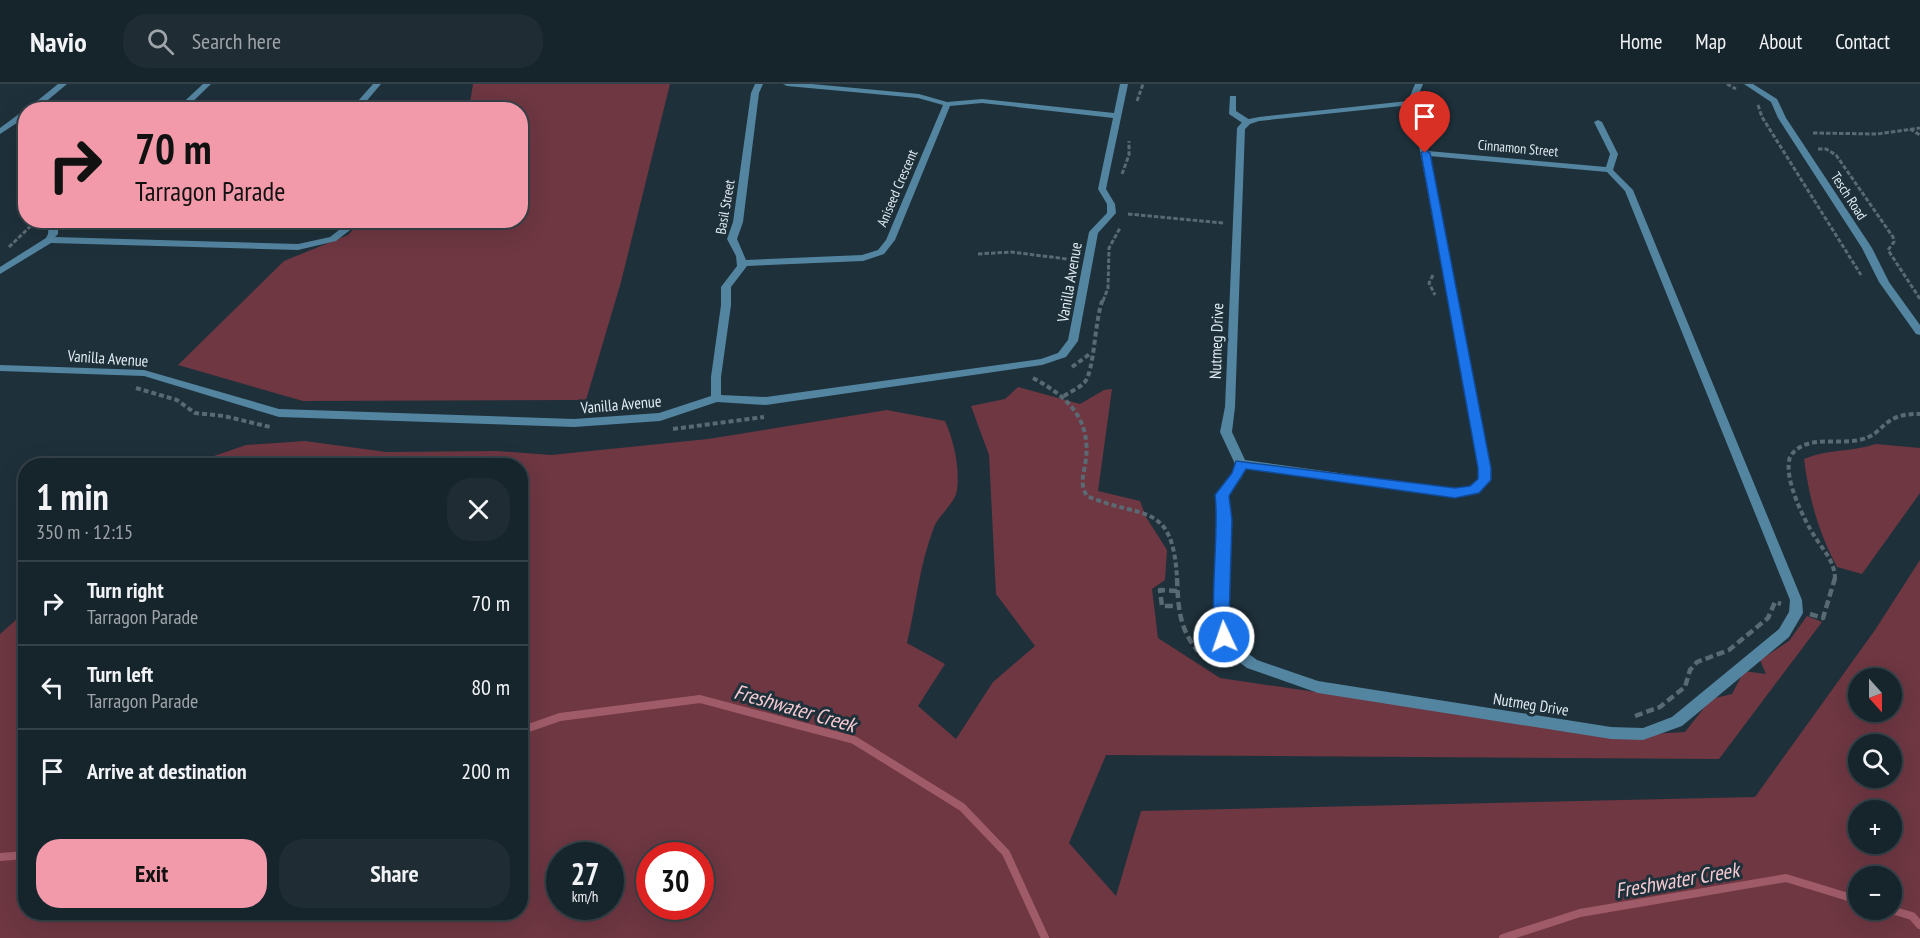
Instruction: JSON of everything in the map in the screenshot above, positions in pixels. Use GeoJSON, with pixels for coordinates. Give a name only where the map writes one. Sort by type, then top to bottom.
{"type":"FeatureCollection","features":[{"type":"Feature","properties":{"kind":"street"},"geometry":{"type":"LineString","coordinates":[[40,102],[63,84]]}},
{"type":"Feature","properties":{"kind":"street"},"geometry":{"type":"LineString","coordinates":[[188,102],[207,84]]}},
{"type":"Feature","properties":{"kind":"street"},"geometry":{"type":"LineString","coordinates":[[361,102],[377,84]]}},
{"type":"Feature","properties":{"kind":"street","name":"Basil Street"},"geometry":{"type":"LineString","coordinates":[[742,263],[732,239],[738,222],[755,93],[759,84]]}},
{"type":"Feature","properties":{"kind":"street"},"geometry":{"type":"LineString","coordinates":[[787,84],[919,96],[947,104],[978,101],[1118,116]]}},
{"type":"Feature","properties":{"kind":"street","name":"Vanilla Avenue"},"geometry":{"type":"LineString","coordinates":[[0,368],[144,373],[264,411],[299,415],[594,423],[660,417],[716,398],[756,402],[787,399],[1027,365],[1062,355],[1075,333],[1094,232],[1112,213],[1111,204],[1102,189],[1124,84]]}},
{"type":"Feature","properties":{"kind":"street"},"geometry":{"type":"LineString","coordinates":[[1412,103],[1419,84]]}},
{"type":"Feature","properties":{"kind":"street","name":"Tesch Road"},"geometry":{"type":"LineString","coordinates":[[1744,88],[1774,101],[1782,118],[1867,248],[1884,282],[1920,333]]}},
{"type":"Feature","properties":{"kind":"street"},"geometry":{"type":"LineString","coordinates":[[1233,98],[1232,112],[1247,122],[1384,104],[1412,103]]}},
{"type":"Feature","properties":{"kind":"street"},"geometry":{"type":"LineString","coordinates":[[1240,464],[1455,493],[1474,490],[1482,484],[1485,468],[1421,132],[1425,118],[1412,103]]}},
{"type":"Feature","properties":{"kind":"street","name":"Aniseed Crescent"},"geometry":{"type":"LineString","coordinates":[[742,263],[855,259],[881,252],[888,245],[947,104]]}},
{"type":"Feature","properties":{"kind":"street"},"geometry":{"type":"LineString","coordinates":[[0,132],[18,119]]}},
{"type":"Feature","properties":{"kind":"street","name":"Nutmeg Drive"},"geometry":{"type":"LineString","coordinates":[[1247,122],[1240,130],[1230,407],[1226,432],[1240,464],[1238,474],[1222,495],[1225,520],[1222,628],[1232,650],[1252,664],[1318,687],[1611,733],[1643,734],[1677,722],[1784,633],[1796,613],[1796,600],[1629,190],[1609,170]]}},
{"type":"Feature","properties":{"kind":"street"},"geometry":{"type":"LineString","coordinates":[[1598,122],[1614,154],[1609,170]]}},
{"type":"Feature","properties":{"kind":"street","name":"Cinnamon Street"},"geometry":{"type":"LineString","coordinates":[[1425,153],[1609,170]]}},
{"type":"Feature","properties":{"kind":"street"},"geometry":{"type":"LineString","coordinates":[[0,271],[49,240],[53,228]]}},
{"type":"Feature","properties":{"kind":"street"},"geometry":{"type":"LineString","coordinates":[[49,240],[298,247],[333,239],[348,228]]}},
{"type":"Feature","properties":{"kind":"street"},"geometry":{"type":"LineString","coordinates":[[716,398],[716,377],[726,305],[726,286],[742,263]]}},
{"type":"Feature","properties":{"kind":"path"},"geometry":{"type":"LineString","coordinates":[[1135,106],[1143,84]]}},
{"type":"Feature","properties":{"kind":"path"},"geometry":{"type":"LineString","coordinates":[[1727,84],[1744,88]]}},
{"type":"Feature","properties":{"kind":"path"},"geometry":{"type":"LineString","coordinates":[[1755,99],[1762,117],[1866,283]]}},
{"type":"Feature","properties":{"kind":"path"},"geometry":{"type":"LineString","coordinates":[[1813,133],[1877,134],[1920,128]]}},
{"type":"Feature","properties":{"kind":"path"},"geometry":{"type":"LineString","coordinates":[[1911,129],[1920,135]]}},
{"type":"Feature","properties":{"kind":"path"},"geometry":{"type":"LineString","coordinates":[[1120,182],[1130,153],[1130,135]]}},
{"type":"Feature","properties":{"kind":"path"},"geometry":{"type":"LineString","coordinates":[[1814,149],[1826,149],[1836,155],[1893,237],[1894,242],[1888,250],[1920,299]]}},
{"type":"Feature","properties":{"kind":"path"},"geometry":{"type":"LineString","coordinates":[[1064,396],[1084,383],[1093,367],[1091,353],[1098,312],[1108,288],[1109,248],[1113,236],[1127,216],[1222,223],[1223,221]]}},
{"type":"Feature","properties":{"kind":"path"},"geometry":{"type":"LineString","coordinates":[[8,249],[29,228]]}},
{"type":"Feature","properties":{"kind":"path"},"geometry":{"type":"LineString","coordinates":[[978,254],[986,251],[1000,251],[1077,260]]}},
{"type":"Feature","properties":{"kind":"path"},"geometry":{"type":"LineString","coordinates":[[1434,271],[1429,283],[1438,299]]}},
{"type":"Feature","properties":{"kind":"path"},"geometry":{"type":"LineString","coordinates":[[1064,370],[1080,363],[1091,353]]}},
{"type":"Feature","properties":{"kind":"path"},"geometry":{"type":"LineString","coordinates":[[1043,375],[1032,377],[1064,396],[1081,415],[1085,426],[1087,452],[1081,483],[1084,491],[1094,499],[1137,509],[1160,523],[1172,546],[1179,606],[1184,627],[1193,646],[1200,651],[1214,649]]}},
{"type":"Feature","properties":{"kind":"path"},"geometry":{"type":"LineString","coordinates":[[1809,614],[1823,618],[1835,574],[1829,558],[1809,526],[1794,487],[1788,463],[1791,455],[1797,448],[1814,442],[1864,440],[1874,435],[1882,423],[1899,414],[1920,414]]}},
{"type":"Feature","properties":{"kind":"path"},"geometry":{"type":"LineString","coordinates":[[1177,591],[1160,590],[1162,606],[1179,606]]}},
{"type":"Feature","properties":{"kind":"path"},"geometry":{"type":"LineString","coordinates":[[1628,717],[1644,714],[1660,707],[1685,687],[1690,670],[1697,662],[1729,650],[1768,618],[1775,602],[1782,604]]}},
{"type":"Feature","properties":{"kind":"shaded area"},"geometry":{"type":"Polygon","coordinates":[[[473,84],[670,84],[621,282],[586,400],[303,401],[178,365],[284,261],[348,235],[354,228],[528,228],[528,102],[470,102],[473,84]]]}},
{"type":"Feature","properties":{"kind":"shaded area"},"geometry":{"type":"Polygon","coordinates":[[[1018,387],[1080,404],[1104,390],[1112,389],[1098,491],[1140,501],[1146,517],[1167,550],[1165,580],[1152,589],[1158,638],[1220,678],[1615,736],[1685,732],[1711,699],[1732,694],[1744,671],[1766,674],[1760,660],[1789,641],[1807,616],[1822,622],[1719,759],[1106,755],[1069,843],[1116,896],[1141,811],[1755,797],[1875,630],[1920,560],[1920,938],[0,938],[0,634],[18,618],[18,920],[528,920],[528,458],[210,458],[211,457],[246,445],[305,441],[386,452],[496,451],[551,455],[708,439],[887,410],[945,421],[956,455],[957,490],[953,500],[935,525],[928,544],[907,643],[945,664],[918,706],[956,739],[993,682],[1035,646],[996,594],[989,455],[971,406],[1005,399],[1018,387]]]}},
{"type":"Feature","properties":{"kind":"shaded area"},"geometry":{"type":"Polygon","coordinates":[[[1876,444],[1920,448],[1920,493],[1862,574],[1837,567],[1815,514],[1804,459],[1876,444]]]}},
{"type":"Feature","properties":{"kind":"waterway","name":"Freshwater Creek"},"geometry":{"type":"LineString","coordinates":[[528,728],[560,717],[700,699],[854,740],[962,807],[1006,853],[1045,938]]}},
{"type":"Feature","properties":{"kind":"waterway","name":"Freshwater Creek"},"geometry":{"type":"LineString","coordinates":[[0,857],[18,856]]}},
{"type":"Feature","properties":{"kind":"waterway","name":"Freshwater Creek"},"geometry":{"type":"LineString","coordinates":[[1503,938],[1580,913],[1786,878],[1848,897]]}},
{"type":"Feature","properties":{"kind":"waterway","name":"Freshwater Creek"},"geometry":{"type":"LineString","coordinates":[[1902,913],[1912,916],[1920,925]]}},
{"type":"Feature","properties":{"kind":"route"},"geometry":{"type":"LineString","coordinates":[[1224,637],[1222,620],[1225,520],[1222,495],[1238,474],[1240,464],[1455,493],[1474,490],[1484,480],[1485,468],[1425,153]]}}]}
